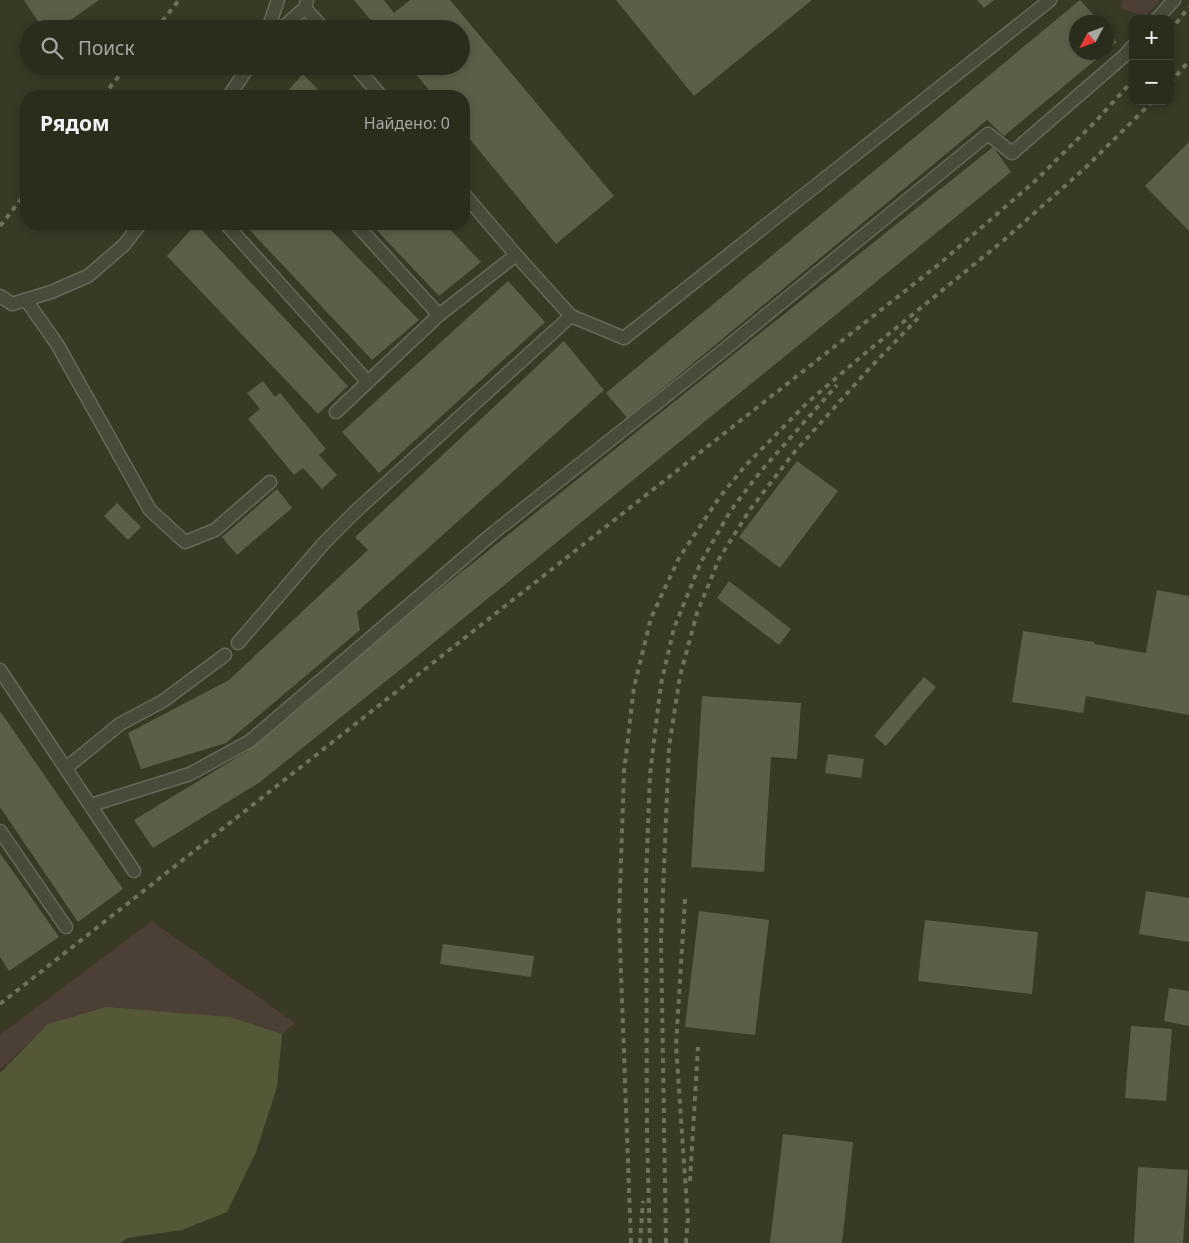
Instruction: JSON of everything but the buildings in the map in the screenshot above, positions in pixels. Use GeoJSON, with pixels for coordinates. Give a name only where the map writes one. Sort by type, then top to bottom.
{"type":"FeatureCollection","features":[{"type":"Feature","properties":{"kind":"lane"},"geometry":{"type":"LineString","coordinates":[[271,20],[278,0]]}},
{"type":"Feature","properties":{"kind":"lane"},"geometry":{"type":"LineString","coordinates":[[470,201],[571,316],[624,338],[1050,0]]}},
{"type":"Feature","properties":{"kind":"lane"},"geometry":{"type":"LineString","coordinates":[[1161,15],[1174,0]]}},
{"type":"Feature","properties":{"kind":"lane"},"geometry":{"type":"LineString","coordinates":[[290,20],[306,4],[318,20]]}},
{"type":"Feature","properties":{"kind":"lane"},"geometry":{"type":"LineString","coordinates":[[91,805],[190,774],[250,741],[492,534],[714,357],[988,134],[1012,153],[1129,50]]}},
{"type":"Feature","properties":{"kind":"lane"},"geometry":{"type":"LineString","coordinates":[[236,90],[244,75]]}},
{"type":"Feature","properties":{"kind":"lane"},"geometry":{"type":"LineString","coordinates":[[364,75],[376,90]]}},
{"type":"Feature","properties":{"kind":"lane"},"geometry":{"type":"LineString","coordinates":[[0,296],[12,304],[51,292],[88,276],[124,245],[135,230]]}},
{"type":"Feature","properties":{"kind":"lane"},"geometry":{"type":"LineString","coordinates":[[231,230],[367,381]]}},
{"type":"Feature","properties":{"kind":"lane"},"geometry":{"type":"LineString","coordinates":[[361,230],[439,315]]}},
{"type":"Feature","properties":{"kind":"lane"},"geometry":{"type":"LineString","coordinates":[[336,412],[439,315],[516,255]]}},
{"type":"Feature","properties":{"kind":"lane"},"geometry":{"type":"LineString","coordinates":[[26,300],[57,344],[150,510],[185,542],[215,530],[270,482]]}},
{"type":"Feature","properties":{"kind":"lane"},"geometry":{"type":"LineString","coordinates":[[238,643],[324,543],[357,510],[571,316]]}},
{"type":"Feature","properties":{"kind":"lane"},"geometry":{"type":"LineString","coordinates":[[66,768],[120,724],[163,701],[225,655]]}},
{"type":"Feature","properties":{"kind":"lane"},"geometry":{"type":"LineString","coordinates":[[0,670],[134,871]]}},
{"type":"Feature","properties":{"kind":"lane"},"geometry":{"type":"LineString","coordinates":[[0,831],[66,927]]}},
{"type":"Feature","properties":{"kind":"shaded area"},"geometry":{"type":"Polygon","coordinates":[[[1122,0],[1160,0],[1147,15],[1140,15],[1121,8],[1122,0]]]}},
{"type":"Feature","properties":{"kind":"shaded area"},"geometry":{"type":"Polygon","coordinates":[[[152,921],[295,1023],[282,1034],[201,1015],[139,1010],[91,1011],[45,1028],[0,1070],[0,1035],[152,921]]]}},
{"type":"Feature","properties":{"kind":"shaded area"},"geometry":{"type":"Polygon","coordinates":[[[106,1007],[230,1017],[282,1034],[277,1087],[256,1152],[227,1212],[182,1230],[127,1238],[121,1243],[0,1243],[0,1073],[48,1024],[106,1007]]]}},
{"type":"Feature","properties":{"kind":"railway"},"geometry":{"type":"LineString","coordinates":[[163,20],[179,0]]}},
{"type":"Feature","properties":{"kind":"railway"},"geometry":{"type":"LineString","coordinates":[[1174,26],[1189,7]]}},
{"type":"Feature","properties":{"kind":"railway"},"geometry":{"type":"LineString","coordinates":[[1174,78],[1189,61]]}},
{"type":"Feature","properties":{"kind":"railway"},"geometry":{"type":"LineString","coordinates":[[108,90],[120,75]]}},
{"type":"Feature","properties":{"kind":"railway"},"geometry":{"type":"LineString","coordinates":[[0,1004],[938,265],[1034,182],[1096,121],[1129,84]]}},
{"type":"Feature","properties":{"kind":"railway"},"geometry":{"type":"LineString","coordinates":[[631,1243],[619,919],[624,772],[634,687],[651,618],[679,558],[719,498],[745,466],[807,403],[1004,240],[1084,169],[1149,105]]}},
{"type":"Feature","properties":{"kind":"railway"},"geometry":{"type":"LineString","coordinates":[[0,226],[20,201]]}},
{"type":"Feature","properties":{"kind":"railway"},"geometry":{"type":"LineString","coordinates":[[666,1243],[661,940],[669,747],[680,676],[697,613],[719,559],[749,511],[792,455],[867,371],[920,316]]}},
{"type":"Feature","properties":{"kind":"railway"},"geometry":{"type":"LineString","coordinates":[[650,1243],[647,1136],[646,880],[650,774],[661,684],[674,628],[700,564],[731,510],[761,471],[837,385]]}},
{"type":"Feature","properties":{"kind":"railway"},"geometry":{"type":"LineString","coordinates":[[685,899],[676,1045],[688,1221]]}},
{"type":"Feature","properties":{"kind":"railway"},"geometry":{"type":"LineString","coordinates":[[690,1181],[698,1047]]}},
{"type":"Feature","properties":{"kind":"railway"},"geometry":{"type":"LineString","coordinates":[[640,1243],[643,1201]]}},
{"type":"Feature","properties":{"kind":"railway"},"geometry":{"type":"LineString","coordinates":[[686,1243],[688,1216]]}}]}
